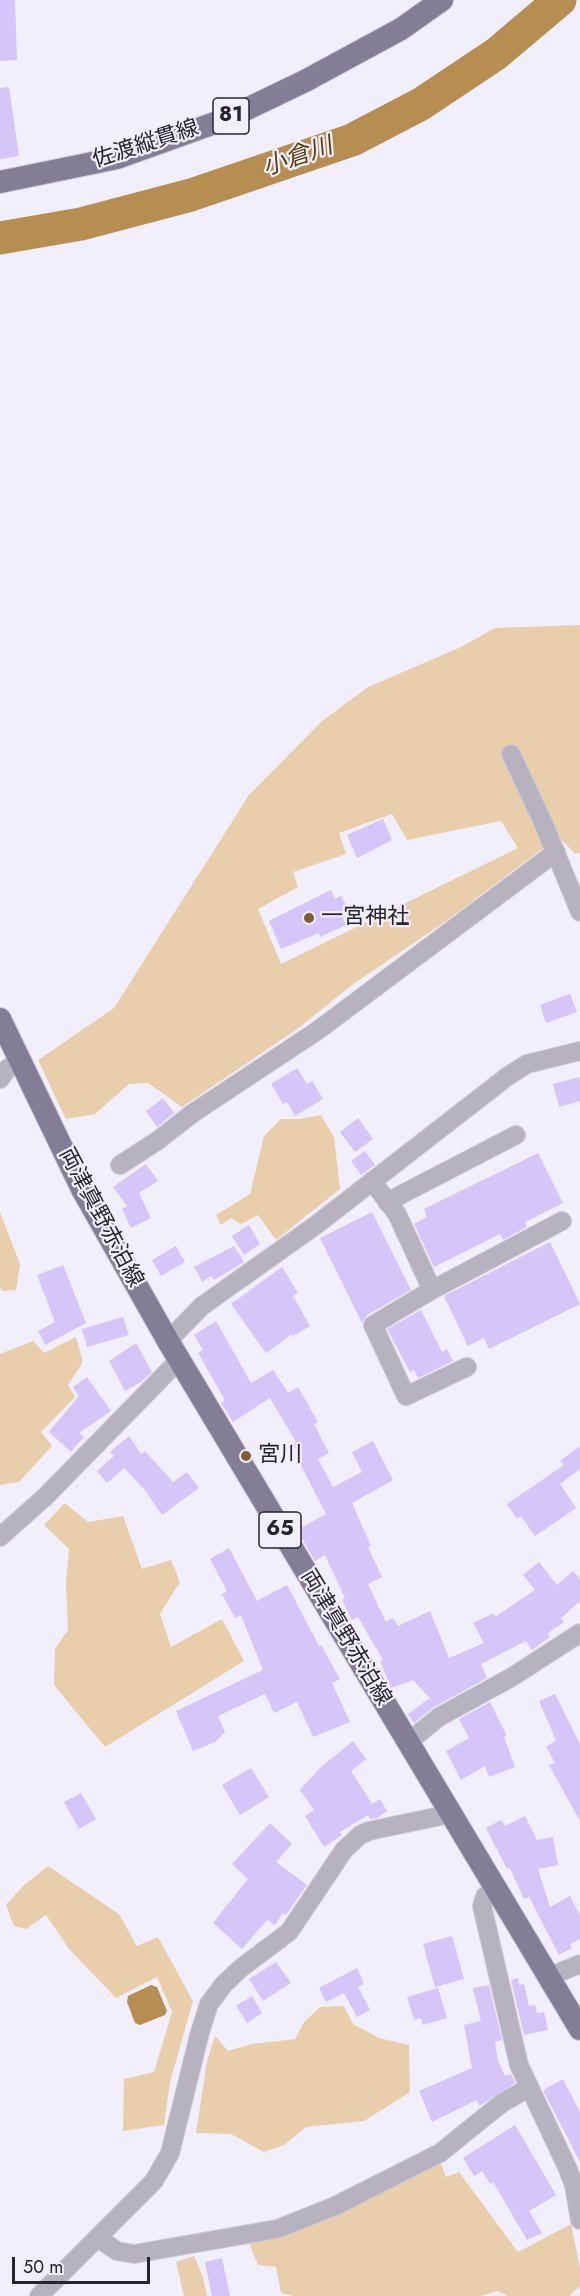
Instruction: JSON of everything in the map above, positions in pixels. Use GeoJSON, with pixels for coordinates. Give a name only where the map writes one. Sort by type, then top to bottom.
{"type":"FeatureCollection","features":[{"type":"Feature","properties":{"kind":"main road","name":"佐渡縦貫線"},"geometry":{"type":"LineString","coordinates":[[0,182],[117,158],[225,119],[305,81],[401,29],[442,0]]}},
{"type":"Feature","properties":{"kind":"main road","name":"両津真野赤泊線"},"geometry":{"type":"LineString","coordinates":[[0,1019],[82,1189],[173,1351],[580,2030]]}},
{"type":"Feature","properties":{"kind":"street"},"geometry":{"type":"LineString","coordinates":[[511,754],[556,852],[580,912]]}},
{"type":"Feature","properties":{"kind":"street"},"geometry":{"type":"LineString","coordinates":[[120,1165],[158,1142],[193,1113],[317,1031],[556,852]]}},
{"type":"Feature","properties":{"kind":"street"},"geometry":{"type":"LineString","coordinates":[[0,1537],[46,1496],[173,1351],[202,1306],[315,1225],[508,1076],[527,1064],[580,1051]]}},
{"type":"Feature","properties":{"kind":"street"},"geometry":{"type":"LineString","coordinates":[[0,1079],[8,1068],[19,1062]]}},
{"type":"Feature","properties":{"kind":"street"},"geometry":{"type":"LineString","coordinates":[[387,1202],[516,1135]]}},
{"type":"Feature","properties":{"kind":"street"},"geometry":{"type":"LineString","coordinates":[[372,1181],[397,1214],[432,1290]]}},
{"type":"Feature","properties":{"kind":"street"},"geometry":{"type":"LineString","coordinates":[[467,1367],[406,1396],[373,1325],[432,1290],[562,1221]]}},
{"type":"Feature","properties":{"kind":"street"},"geometry":{"type":"LineString","coordinates":[[407,1743],[439,1717],[578,1639]]}},
{"type":"Feature","properties":{"kind":"street"},"geometry":{"type":"LineString","coordinates":[[39,2296],[154,2181],[170,2153],[209,2004],[224,1984],[241,1968],[289,1932],[344,1850],[360,1835],[369,1831],[450,1814]]}},
{"type":"Feature","properties":{"kind":"street"},"geometry":{"type":"LineString","coordinates":[[495,1890],[485,1896],[482,1905],[519,2066],[567,2167],[580,2220]]}},
{"type":"Feature","properties":{"kind":"street"},"geometry":{"type":"LineString","coordinates":[[548,1977],[580,1964]]}},
{"type":"Feature","properties":{"kind":"street"},"geometry":{"type":"LineString","coordinates":[[98,2238],[117,2251],[134,2254],[277,2229],[335,2205],[440,2153],[502,2103],[528,2088]]}},
{"type":"Feature","properties":{"kind":"shaded area"},"geometry":{"type":"Polygon","coordinates":[[[580,625],[580,853],[576,854],[558,837],[452,917],[352,985],[296,1030],[182,1107],[148,1083],[129,1084],[95,1114],[66,1119],[38,1060],[114,1008],[249,795],[322,721],[368,687],[461,647],[495,628],[580,625]],[[392,814],[339,833],[346,854],[293,872],[298,887],[258,909],[281,964],[518,848],[501,821],[407,840],[392,814]]]}},
{"type":"Feature","properties":{"kind":"shaded area"},"geometry":{"type":"Polygon","coordinates":[[[321,1115],[334,1137],[340,1189],[276,1240],[258,1215],[241,1224],[231,1218],[221,1225],[216,1215],[250,1194],[264,1136],[281,1119],[300,1119],[321,1115]]]}},
{"type":"Feature","properties":{"kind":"shaded area"},"geometry":{"type":"Polygon","coordinates":[[[0,1212],[20,1264],[16,1290],[3,1291],[0,1287],[0,1212]]]}},
{"type":"Feature","properties":{"kind":"shaded area"},"geometry":{"type":"Polygon","coordinates":[[[76,1337],[83,1362],[68,1385],[75,1397],[41,1432],[52,1446],[19,1482],[0,1485],[0,1354],[33,1341],[44,1353],[76,1337]]]}},
{"type":"Feature","properties":{"kind":"shaded area"},"geometry":{"type":"Polygon","coordinates":[[[65,1503],[88,1522],[123,1516],[142,1569],[171,1560],[180,1582],[160,1614],[171,1647],[222,1619],[244,1661],[105,1747],[54,1685],[55,1649],[68,1630],[66,1583],[69,1549],[44,1525],[65,1503]]]}},
{"type":"Feature","properties":{"kind":"shaded area"},"geometry":{"type":"Polygon","coordinates":[[[48,1866],[119,1914],[137,1946],[158,1937],[193,2001],[170,2082],[164,2125],[123,2131],[124,2079],[154,2072],[172,2012],[157,1977],[116,1998],[69,1949],[46,1915],[26,1929],[14,1926],[6,1905],[23,1886],[48,1866]]]}},
{"type":"Feature","properties":{"kind":"shaded area"},"geometry":{"type":"Polygon","coordinates":[[[151,1985],[157,1987],[167,2011],[165,2015],[140,2025],[135,2023],[127,2002],[128,1996],[151,1985]]]}},
{"type":"Feature","properties":{"kind":"shaded area"},"geometry":{"type":"Polygon","coordinates":[[[344,2006],[353,2024],[379,2038],[409,2045],[410,2092],[364,2121],[306,2127],[284,2145],[264,2152],[231,2134],[196,2133],[207,2061],[215,2036],[228,2051],[252,2044],[295,2039],[304,2022],[320,2007],[344,2006]]]}},
{"type":"Feature","properties":{"kind":"shaded area"},"geometry":{"type":"Polygon","coordinates":[[[440,2162],[446,2177],[459,2172],[518,2252],[571,2224],[580,2268],[580,2286],[569,2296],[507,2296],[498,2291],[480,2296],[293,2296],[281,2293],[276,2267],[258,2265],[249,2243],[440,2162]]]}},
{"type":"Feature","properties":{"kind":"shaded area"},"geometry":{"type":"Polygon","coordinates":[[[194,2256],[203,2277],[207,2296],[184,2296],[176,2262],[194,2256]]]}},
{"type":"Feature","properties":{"kind":"building"},"geometry":{"type":"Polygon","coordinates":[[[0,0],[15,0],[17,60],[0,61],[0,0]]]}},
{"type":"Feature","properties":{"kind":"building"},"geometry":{"type":"Polygon","coordinates":[[[9,87],[19,156],[0,159],[0,88],[9,87]]]}},
{"type":"Feature","properties":{"kind":"building"},"geometry":{"type":"Polygon","coordinates":[[[383,819],[392,840],[357,858],[347,835],[383,819]]]}},
{"type":"Feature","properties":{"kind":"building","name":"一宮神社"},"geometry":{"type":"Polygon","coordinates":[[[331,890],[335,899],[341,896],[349,912],[342,915],[346,925],[320,937],[319,933],[281,949],[269,921],[331,890]]]}},
{"type":"Feature","properties":{"kind":"building"},"geometry":{"type":"Polygon","coordinates":[[[570,994],[577,1012],[546,1023],[540,1005],[570,994]]]}},
{"type":"Feature","properties":{"kind":"building"},"geometry":{"type":"Polygon","coordinates":[[[297,1068],[307,1084],[312,1081],[323,1099],[295,1116],[287,1102],[283,1104],[271,1084],[297,1068]]]}},
{"type":"Feature","properties":{"kind":"building"},"geometry":{"type":"Polygon","coordinates":[[[580,1077],[580,1101],[559,1107],[553,1084],[580,1077]]]}},
{"type":"Feature","properties":{"kind":"building"},"geometry":{"type":"Polygon","coordinates":[[[163,1098],[174,1113],[157,1127],[146,1111],[163,1098]]]}},
{"type":"Feature","properties":{"kind":"building"},"geometry":{"type":"Polygon","coordinates":[[[358,1118],[373,1139],[355,1152],[340,1132],[358,1118]]]}},
{"type":"Feature","properties":{"kind":"building"},"geometry":{"type":"Polygon","coordinates":[[[365,1151],[375,1165],[361,1175],[351,1161],[365,1151]]]}},
{"type":"Feature","properties":{"kind":"building"},"geometry":{"type":"Polygon","coordinates":[[[538,1153],[563,1203],[525,1222],[527,1227],[503,1240],[500,1234],[434,1267],[414,1224],[427,1217],[424,1209],[538,1153]]]}},
{"type":"Feature","properties":{"kind":"building"},"geometry":{"type":"Polygon","coordinates":[[[146,1164],[158,1181],[139,1193],[151,1218],[131,1228],[122,1209],[127,1206],[113,1187],[146,1164]]]}},
{"type":"Feature","properties":{"kind":"building"},"geometry":{"type":"Polygon","coordinates":[[[372,1212],[411,1290],[367,1315],[362,1323],[320,1238],[372,1212]]]}},
{"type":"Feature","properties":{"kind":"building"},"geometry":{"type":"Polygon","coordinates":[[[249,1225],[260,1244],[244,1255],[232,1236],[249,1225]]]}},
{"type":"Feature","properties":{"kind":"building"},"geometry":{"type":"Polygon","coordinates":[[[550,1242],[580,1304],[489,1349],[484,1338],[468,1346],[444,1296],[550,1242]]]}},
{"type":"Feature","properties":{"kind":"building"},"geometry":{"type":"Polygon","coordinates":[[[176,1246],[185,1262],[161,1276],[152,1260],[176,1246]]]}},
{"type":"Feature","properties":{"kind":"building"},"geometry":{"type":"Polygon","coordinates":[[[234,1246],[244,1262],[214,1280],[211,1276],[202,1282],[194,1267],[234,1246]]]}},
{"type":"Feature","properties":{"kind":"building"},"geometry":{"type":"Polygon","coordinates":[[[63,1265],[86,1323],[45,1345],[38,1331],[55,1322],[37,1275],[63,1265]]]}},
{"type":"Feature","properties":{"kind":"building"},"geometry":{"type":"Polygon","coordinates":[[[282,1267],[298,1293],[293,1296],[310,1326],[293,1336],[292,1334],[266,1353],[231,1304],[282,1267]]]}},
{"type":"Feature","properties":{"kind":"building"},"geometry":{"type":"Polygon","coordinates":[[[421,1310],[442,1352],[447,1349],[453,1361],[418,1378],[414,1370],[410,1372],[387,1329],[421,1310]]]}},
{"type":"Feature","properties":{"kind":"building"},"geometry":{"type":"Polygon","coordinates":[[[123,1317],[129,1335],[87,1347],[82,1329],[123,1317]]]}},
{"type":"Feature","properties":{"kind":"building"},"geometry":{"type":"Polygon","coordinates":[[[216,1321],[251,1383],[273,1370],[288,1393],[298,1387],[318,1422],[314,1424],[329,1453],[318,1459],[333,1487],[362,1472],[352,1452],[373,1441],[393,1480],[352,1503],[382,1577],[368,1584],[386,1622],[393,1618],[398,1626],[430,1611],[449,1658],[484,1643],[473,1623],[494,1613],[495,1617],[535,1590],[523,1575],[539,1562],[557,1585],[573,1571],[580,1579],[580,1601],[561,1618],[564,1622],[548,1633],[550,1637],[532,1650],[526,1641],[481,1664],[487,1678],[434,1707],[414,1723],[408,1714],[430,1698],[413,1680],[391,1688],[380,1661],[383,1660],[358,1617],[352,1620],[342,1600],[345,1598],[325,1555],[315,1561],[297,1530],[326,1514],[297,1458],[299,1456],[293,1444],[296,1442],[270,1398],[233,1422],[221,1403],[225,1400],[198,1353],[203,1350],[194,1335],[216,1321]]]}},
{"type":"Feature","properties":{"kind":"building"},"geometry":{"type":"Polygon","coordinates":[[[136,1343],[152,1372],[141,1382],[125,1391],[109,1361],[136,1343]]]}},
{"type":"Feature","properties":{"kind":"building"},"geometry":{"type":"Polygon","coordinates":[[[87,1377],[111,1411],[79,1433],[84,1437],[71,1452],[49,1432],[79,1396],[73,1387],[87,1377]]]}},
{"type":"Feature","properties":{"kind":"building"},"geometry":{"type":"Polygon","coordinates":[[[129,1436],[141,1454],[145,1451],[173,1482],[187,1472],[199,1488],[162,1515],[144,1489],[124,1468],[107,1483],[97,1471],[114,1456],[110,1452],[129,1436]]]}},
{"type":"Feature","properties":{"kind":"building"},"geometry":{"type":"Polygon","coordinates":[[[580,1446],[580,1469],[560,1484],[576,1508],[535,1536],[521,1516],[517,1519],[507,1504],[564,1465],[560,1461],[580,1446]]]}},
{"type":"Feature","properties":{"kind":"building"},"geometry":{"type":"Polygon","coordinates":[[[229,1548],[257,1601],[287,1585],[319,1646],[321,1645],[340,1679],[332,1683],[350,1722],[313,1737],[297,1702],[274,1713],[265,1694],[218,1716],[225,1732],[215,1742],[193,1751],[176,1711],[263,1670],[241,1615],[235,1618],[222,1594],[227,1591],[210,1559],[229,1548]]]}},
{"type":"Feature","properties":{"kind":"building"},"geometry":{"type":"Polygon","coordinates":[[[555,1694],[580,1744],[580,1821],[549,1765],[555,1763],[546,1747],[556,1740],[539,1701],[555,1694]]]}},
{"type":"Feature","properties":{"kind":"building"},"geometry":{"type":"Polygon","coordinates":[[[490,1702],[507,1736],[504,1737],[515,1767],[489,1777],[485,1766],[461,1780],[446,1751],[469,1738],[459,1719],[490,1702]]]}},
{"type":"Feature","properties":{"kind":"building"},"geometry":{"type":"Polygon","coordinates":[[[353,1741],[366,1759],[351,1771],[372,1804],[380,1799],[387,1811],[377,1818],[370,1819],[368,1815],[340,1832],[342,1835],[324,1847],[305,1816],[314,1810],[300,1790],[321,1767],[353,1741]]]}},
{"type":"Feature","properties":{"kind":"building"},"geometry":{"type":"Polygon","coordinates":[[[251,1768],[269,1797],[240,1815],[222,1785],[251,1768]]]}},
{"type":"Feature","properties":{"kind":"building"},"geometry":{"type":"Polygon","coordinates":[[[81,1793],[96,1819],[79,1829],[64,1802],[81,1793]]]}},
{"type":"Feature","properties":{"kind":"building"},"geometry":{"type":"Polygon","coordinates":[[[525,1816],[537,1840],[553,1837],[558,1865],[538,1869],[550,1907],[570,1896],[580,1916],[580,1939],[570,1944],[572,1948],[559,1955],[529,1897],[524,1899],[510,1868],[507,1869],[486,1828],[501,1820],[505,1826],[525,1816]]]}},
{"type":"Feature","properties":{"kind":"building"},"geometry":{"type":"Polygon","coordinates":[[[270,1823],[292,1844],[276,1862],[307,1885],[286,1915],[283,1913],[275,1925],[267,1920],[242,1949],[213,1923],[248,1879],[232,1864],[270,1823]]]}},
{"type":"Feature","properties":{"kind":"building"},"geometry":{"type":"Polygon","coordinates":[[[452,1936],[464,1979],[435,1987],[423,1944],[452,1936]]]}},
{"type":"Feature","properties":{"kind":"building"},"geometry":{"type":"Polygon","coordinates":[[[276,1962],[291,1983],[263,2001],[249,1979],[276,1962]]]}},
{"type":"Feature","properties":{"kind":"building"},"geometry":{"type":"Polygon","coordinates":[[[357,1968],[364,1984],[358,1987],[370,2010],[357,2017],[344,1993],[326,2002],[319,1988],[357,1968]]]}},
{"type":"Feature","properties":{"kind":"building"},"geometry":{"type":"Polygon","coordinates":[[[518,1978],[519,1985],[524,1984],[529,2006],[535,2005],[537,2013],[544,2012],[548,2030],[524,2035],[511,1980],[518,1978]]]}},
{"type":"Feature","properties":{"kind":"building"},"geometry":{"type":"Polygon","coordinates":[[[489,1985],[502,2040],[495,2042],[498,2061],[505,2076],[511,2074],[515,2083],[479,2106],[477,2100],[432,2122],[419,2091],[472,2068],[464,2025],[481,2021],[473,1988],[489,1985]]]}},
{"type":"Feature","properties":{"kind":"building"},"geometry":{"type":"Polygon","coordinates":[[[438,1988],[447,2018],[423,2025],[421,2018],[414,2020],[407,1997],[438,1988]]]}},
{"type":"Feature","properties":{"kind":"building"},"geometry":{"type":"Polygon","coordinates":[[[252,1996],[262,2013],[247,2023],[236,2006],[252,1996]]]}},
{"type":"Feature","properties":{"kind":"building"},"geometry":{"type":"Polygon","coordinates":[[[563,2079],[580,2112],[580,2162],[543,2090],[563,2079]]]}},
{"type":"Feature","properties":{"kind":"building"},"geometry":{"type":"Polygon","coordinates":[[[515,2125],[556,2195],[529,2211],[542,2233],[527,2240],[493,2182],[490,2184],[482,2171],[474,2176],[463,2158],[515,2125]]]}},
{"type":"Feature","properties":{"kind":"building"},"geometry":{"type":"Polygon","coordinates":[[[222,2258],[230,2296],[212,2296],[205,2262],[222,2258]]]}},
{"type":"Feature","properties":{"kind":"waterway","name":"小倉川"},"geometry":{"type":"LineString","coordinates":[[0,238],[81,224],[191,195],[352,140],[421,104],[496,54],[560,0]]}},
{"type":"Feature","properties":{"kind":"place","name":"一宮神社"},"geometry":{"type":"Point","coordinates":[309,918]}},
{"type":"Feature","properties":{"kind":"place","name":"宮川"},"geometry":{"type":"Point","coordinates":[246,1456]}}]}
